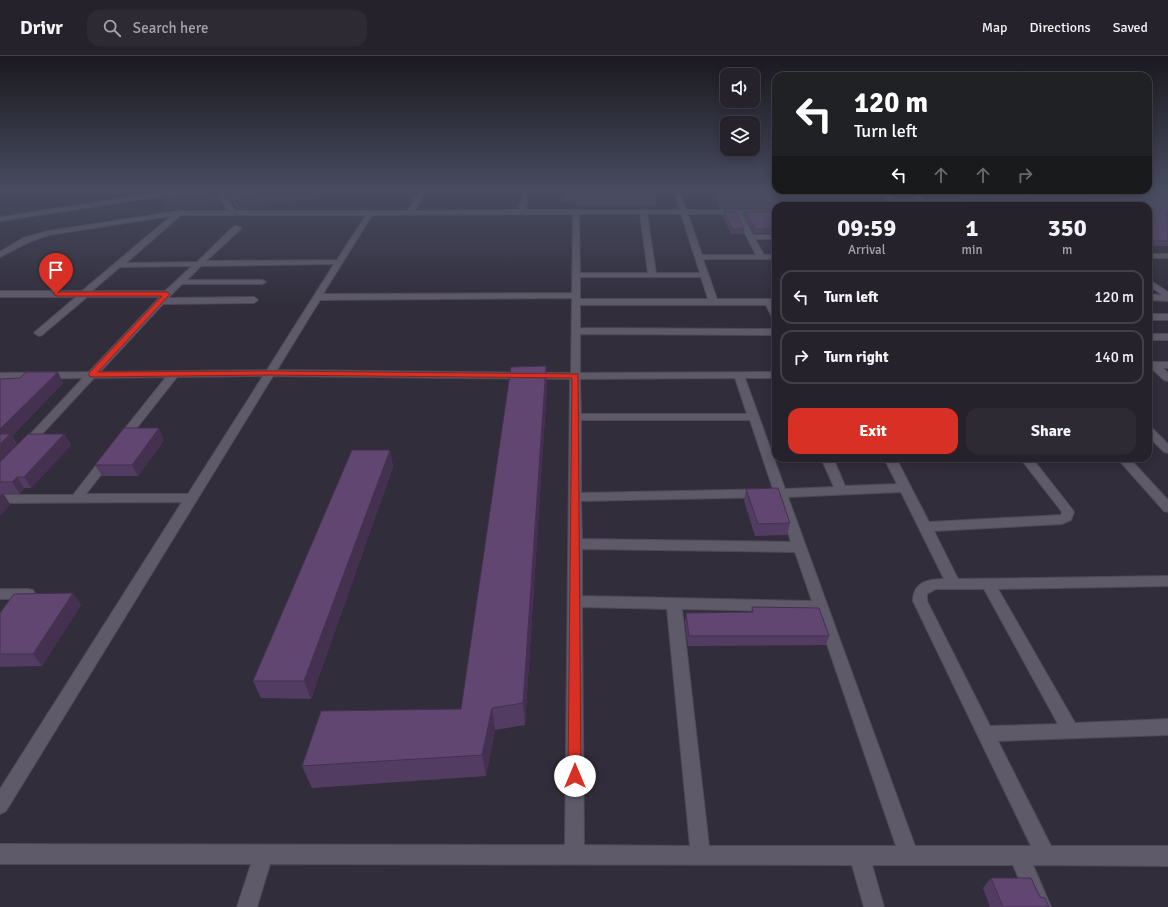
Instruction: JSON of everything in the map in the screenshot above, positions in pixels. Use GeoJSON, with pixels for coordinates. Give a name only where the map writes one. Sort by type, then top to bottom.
{"type":"FeatureCollection","features":[{"type":"Feature","properties":{"kind":"street"},"geometry":{"type":"LineString","coordinates":[[0,255],[26,240],[48,233],[76,229]]}},
{"type":"Feature","properties":{"kind":"street"},"geometry":{"type":"LineString","coordinates":[[39,333],[161,229]]}},
{"type":"Feature","properties":{"kind":"street"},"geometry":{"type":"LineString","coordinates":[[16,454],[160,301],[236,229]]}},
{"type":"Feature","properties":{"kind":"street"},"geometry":{"type":"LineString","coordinates":[[0,805],[360,229]]}},
{"type":"Feature","properties":{"kind":"street"},"geometry":{"type":"LineString","coordinates":[[574,855],[576,229]]}},
{"type":"Feature","properties":{"kind":"street"},"geometry":{"type":"LineString","coordinates":[[645,229],[652,275]]}},
{"type":"Feature","properties":{"kind":"street"},"geometry":{"type":"LineString","coordinates":[[689,229],[714,301]]}},
{"type":"Feature","properties":{"kind":"street"},"geometry":{"type":"LineString","coordinates":[[745,229],[761,257]]}},
{"type":"Feature","properties":{"kind":"street"},"geometry":{"type":"LineString","coordinates":[[750,238],[772,237]]}},
{"type":"Feature","properties":{"kind":"street"},"geometry":{"type":"LineString","coordinates":[[1152,256],[1168,256]]}},
{"type":"Feature","properties":{"kind":"street"},"geometry":{"type":"LineString","coordinates":[[698,257],[772,257]]}},
{"type":"Feature","properties":{"kind":"street"},"geometry":{"type":"LineString","coordinates":[[119,264],[340,262]]}},
{"type":"Feature","properties":{"kind":"street"},"geometry":{"type":"LineString","coordinates":[[576,275],[705,275]]}},
{"type":"Feature","properties":{"kind":"street"},"geometry":{"type":"LineString","coordinates":[[180,282],[262,282]]}},
{"type":"Feature","properties":{"kind":"street"},"geometry":{"type":"LineString","coordinates":[[1152,284],[1168,297]]}},
{"type":"Feature","properties":{"kind":"street"},"geometry":{"type":"LineString","coordinates":[[0,294],[167,294]]}},
{"type":"Feature","properties":{"kind":"street"},"geometry":{"type":"LineString","coordinates":[[318,297],[772,302]]}},
{"type":"Feature","properties":{"kind":"street"},"geometry":{"type":"LineString","coordinates":[[1152,297],[1168,297]]}},
{"type":"Feature","properties":{"kind":"street"},"geometry":{"type":"LineString","coordinates":[[160,301],[254,300]]}},
{"type":"Feature","properties":{"kind":"street"},"geometry":{"type":"LineString","coordinates":[[1152,317],[1168,317]]}},
{"type":"Feature","properties":{"kind":"street"},"geometry":{"type":"LineString","coordinates":[[576,331],[772,332]]}},
{"type":"Feature","properties":{"kind":"street"},"geometry":{"type":"LineString","coordinates":[[1152,337],[1168,337]]}},
{"type":"Feature","properties":{"kind":"street"},"geometry":{"type":"LineString","coordinates":[[1152,365],[1168,365]]}},
{"type":"Feature","properties":{"kind":"street"},"geometry":{"type":"LineString","coordinates":[[1152,366],[1168,378]]}},
{"type":"Feature","properties":{"kind":"street"},"geometry":{"type":"LineString","coordinates":[[0,376],[270,373],[576,376],[772,375]]}},
{"type":"Feature","properties":{"kind":"street"},"geometry":{"type":"LineString","coordinates":[[76,499],[174,374]]}},
{"type":"Feature","properties":{"kind":"street"},"geometry":{"type":"LineString","coordinates":[[739,375],[909,856]]}},
{"type":"Feature","properties":{"kind":"street"},"geometry":{"type":"LineString","coordinates":[[576,417],[754,417]]}},
{"type":"Feature","properties":{"kind":"street"},"geometry":{"type":"LineString","coordinates":[[1152,434],[1168,450]]}},
{"type":"Feature","properties":{"kind":"street"},"geometry":{"type":"LineString","coordinates":[[829,462],[841,490]]}},
{"type":"Feature","properties":{"kind":"street"},"geometry":{"type":"LineString","coordinates":[[892,462],[954,584]]}},
{"type":"Feature","properties":{"kind":"street"},"geometry":{"type":"LineString","coordinates":[[925,527],[1062,520],[1067,517],[1068,512],[1029,462]]}},
{"type":"Feature","properties":{"kind":"street"},"geometry":{"type":"LineString","coordinates":[[1127,462],[1168,508]]}},
{"type":"Feature","properties":{"kind":"street"},"geometry":{"type":"LineString","coordinates":[[575,497],[781,493],[905,488]]}},
{"type":"Feature","properties":{"kind":"street"},"geometry":{"type":"LineString","coordinates":[[0,499],[192,498]]}},
{"type":"Feature","properties":{"kind":"street"},"geometry":{"type":"LineString","coordinates":[[576,544],[800,547]]}},
{"type":"Feature","properties":{"kind":"street"},"geometry":{"type":"LineString","coordinates":[[1045,855],[920,601],[920,592],[926,586],[934,584],[1168,581]]}},
{"type":"Feature","properties":{"kind":"street"},"geometry":{"type":"LineString","coordinates":[[988,584],[1071,731]]}},
{"type":"Feature","properties":{"kind":"street"},"geometry":{"type":"LineString","coordinates":[[0,594],[28,594]]}},
{"type":"Feature","properties":{"kind":"street"},"geometry":{"type":"LineString","coordinates":[[575,601],[821,607]]}},
{"type":"Feature","properties":{"kind":"street"},"geometry":{"type":"LineString","coordinates":[[674,603],[700,855]]}},
{"type":"Feature","properties":{"kind":"street"},"geometry":{"type":"LineString","coordinates":[[986,734],[1168,727]]}},
{"type":"Feature","properties":{"kind":"street"},"geometry":{"type":"LineString","coordinates":[[0,854],[1168,856]]}},
{"type":"Feature","properties":{"kind":"street"},"geometry":{"type":"LineString","coordinates":[[247,907],[264,854]]}},
{"type":"Feature","properties":{"kind":"street"},"geometry":{"type":"LineString","coordinates":[[860,855],[874,907]]}},
{"type":"Feature","properties":{"kind":"street"},"geometry":{"type":"LineString","coordinates":[[1018,855],[1041,907]]}},
{"type":"Feature","properties":{"kind":"building"},"geometry":{"type":"Polygon","coordinates":[[[1152,229],[1168,229],[1168,241],[1152,241],[1152,229]]]}},
{"type":"Feature","properties":{"kind":"building"},"geometry":{"type":"Polygon","coordinates":[[[546,366],[523,703],[492,708],[482,755],[302,766],[321,711],[461,709],[511,367],[546,366]]]}},
{"type":"Feature","properties":{"kind":"building"},"geometry":{"type":"Polygon","coordinates":[[[26,372],[58,372],[0,429],[0,379],[20,378],[26,372]]]}},
{"type":"Feature","properties":{"kind":"building"},"geometry":{"type":"Polygon","coordinates":[[[124,428],[159,428],[132,465],[95,465],[124,428]]]}},
{"type":"Feature","properties":{"kind":"building"},"geometry":{"type":"Polygon","coordinates":[[[0,434],[10,434],[0,444],[0,434]]]}},
{"type":"Feature","properties":{"kind":"building"},"geometry":{"type":"Polygon","coordinates":[[[28,434],[64,434],[24,477],[17,477],[12,482],[0,482],[0,462],[28,434]]]}},
{"type":"Feature","properties":{"kind":"building"},"geometry":{"type":"Polygon","coordinates":[[[352,450],[390,450],[304,681],[253,681],[352,450]]]}},
{"type":"Feature","properties":{"kind":"building"},"geometry":{"type":"Polygon","coordinates":[[[778,488],[790,523],[758,524],[746,489],[778,488]]]}},
{"type":"Feature","properties":{"kind":"building"},"geometry":{"type":"Polygon","coordinates":[[[73,593],[33,654],[0,654],[0,613],[14,594],[73,593]]]}},
{"type":"Feature","properties":{"kind":"building"},"geometry":{"type":"Polygon","coordinates":[[[752,607],[819,608],[829,636],[689,636],[686,613],[753,612],[752,607]]]}},
{"type":"Feature","properties":{"kind":"building"},"geometry":{"type":"Polygon","coordinates":[[[991,878],[1031,878],[1040,897],[1045,898],[1049,907],[1003,907],[991,878]]]}},
{"type":"Feature","properties":{"kind":"route"},"geometry":{"type":"LineString","coordinates":[[56,294],[167,294],[92,375],[270,373],[576,376],[575,776]]}}]}
